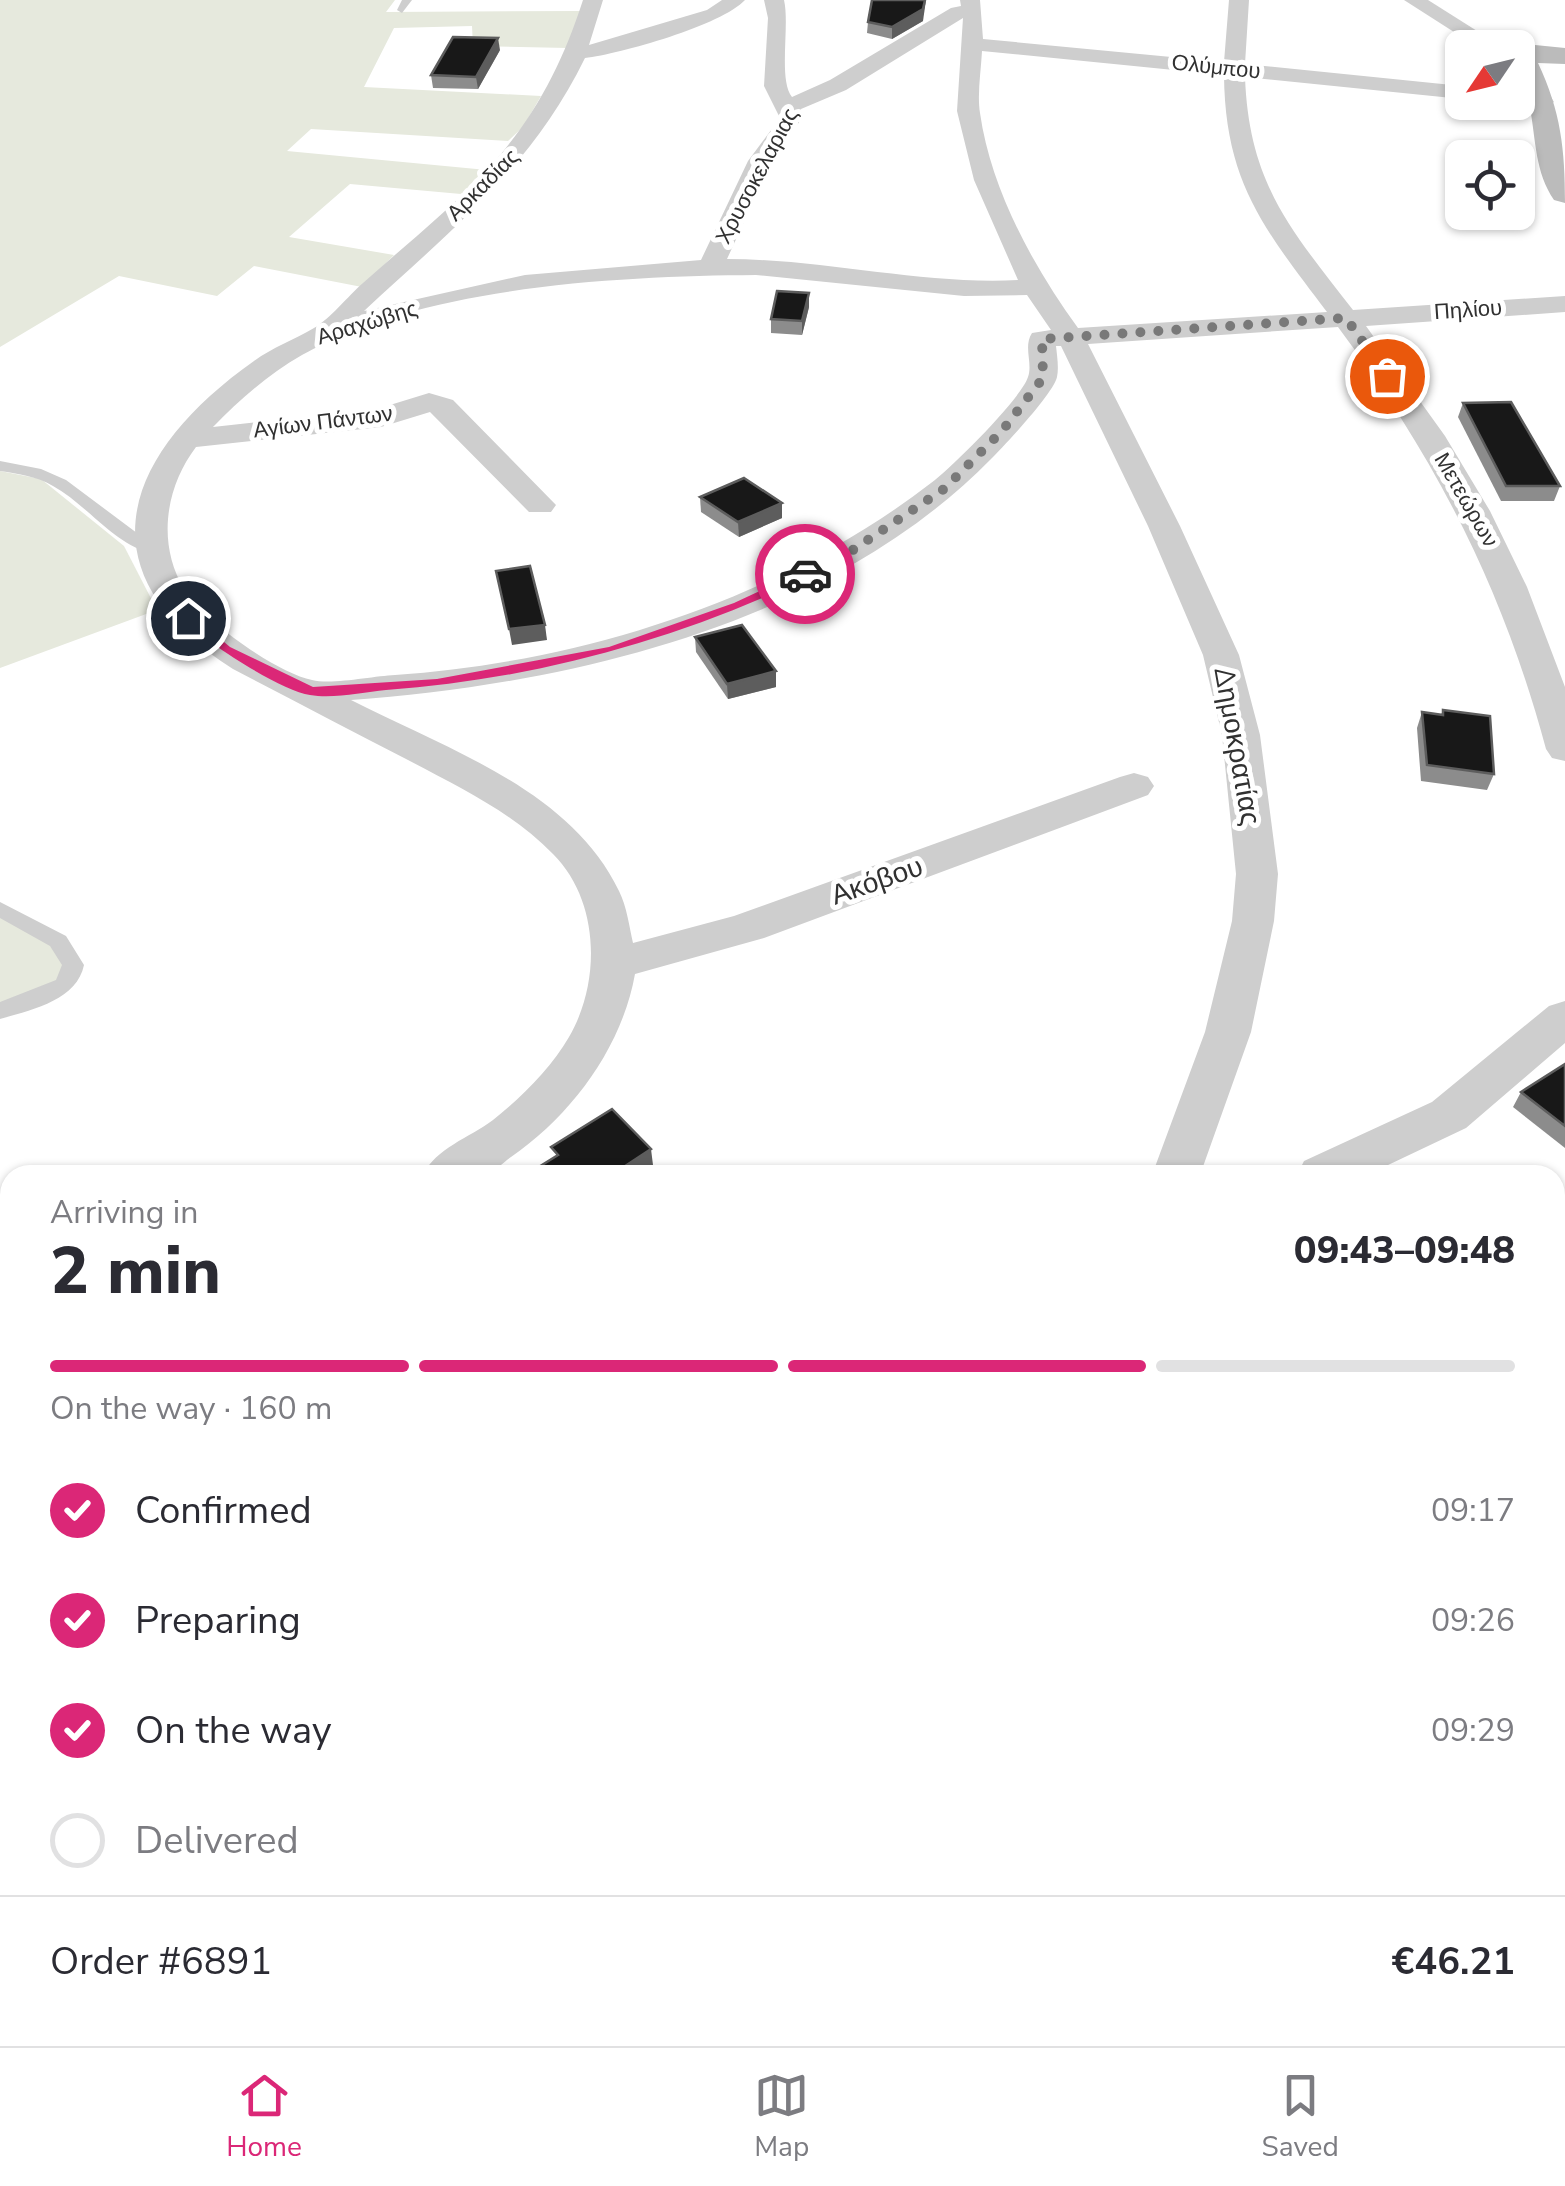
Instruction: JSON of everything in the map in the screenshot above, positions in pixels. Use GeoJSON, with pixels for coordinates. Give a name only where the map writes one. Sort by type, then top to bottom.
{"type":"FeatureCollection","features":[{"type":"Feature","properties":{"kind":"street","name":"Αρκαδίας"},"geometry":{"type":"LineString","coordinates":[[323,334],[478,194],[547,115],[576,53],[592,0]]}},
{"type":"Feature","properties":{"kind":"street"},"geometry":{"type":"LineString","coordinates":[[576,53],[600,50],[714,14],[736,0]]}},
{"type":"Feature","properties":{"kind":"street"},"geometry":{"type":"LineString","coordinates":[[774,0],[778,18],[775,86],[780,100],[789,106]]}},
{"type":"Feature","properties":{"kind":"street","name":"Μετεώρων"},"geometry":{"type":"LineString","coordinates":[[1239,0],[1232,69],[1240,140],[1255,188],[1282,234],[1428,433],[1492,540],[1542,664],[1565,749]]}},
{"type":"Feature","properties":{"kind":"street"},"geometry":{"type":"LineString","coordinates":[[1414,0],[1538,75]]}},
{"type":"Feature","properties":{"kind":"street","name":"Χρυσοκελαριας"},"geometry":{"type":"LineString","coordinates":[[710,268],[760,161],[791,118],[789,106],[838,85],[971,6]]}},
{"type":"Feature","properties":{"kind":"street","name":"Δημοκρατίας"},"geometry":{"type":"LineString","coordinates":[[971,6],[968,111],[986,180],[1035,288],[1071,338],[1164,526],[1221,654],[1240,735],[1257,874],[1248,954],[1213,1081],[1180,1165]]}},
{"type":"Feature","properties":{"kind":"street"},"geometry":{"type":"LineString","coordinates":[[1565,32],[1538,75],[1553,170],[1565,194]]}},
{"type":"Feature","properties":{"kind":"street","name":"Ολύμπου"},"geometry":{"type":"LineString","coordinates":[[970,44],[1445,90]]}},
{"type":"Feature","properties":{"kind":"street","name":"Αραχώβης"},"geometry":{"type":"LineString","coordinates":[[149,548],[152,508],[183,439],[257,372],[323,334],[410,308],[606,274],[710,268],[796,269],[964,291],[1035,288]]}},
{"type":"Feature","properties":{"kind":"street","name":"Πηλίου"},"geometry":{"type":"LineString","coordinates":[[1071,338],[1565,304]]}},
{"type":"Feature","properties":{"kind":"street"},"geometry":{"type":"LineString","coordinates":[[311,692],[437,682],[612,650],[739,606],[844,556],[944,489],[1002,431],[1043,378],[1042,339],[1071,338]]}},
{"type":"Feature","properties":{"kind":"street","name":"Αγίων Πάντων"},"geometry":{"type":"LineString","coordinates":[[183,439],[372,419],[434,402],[443,406],[540,505]]}},
{"type":"Feature","properties":{"kind":"street"},"geometry":{"type":"LineString","coordinates":[[149,548],[156,574],[170,596],[207,637],[508,797],[570,846],[600,894],[616,961],[607,1008],[584,1052],[551,1094],[510,1133],[462,1165]]}},
{"type":"Feature","properties":{"kind":"street","name":"Ακόβου"},"geometry":{"type":"LineString","coordinates":[[616,961],[713,938],[1045,823],[1134,786]]}},
{"type":"Feature","properties":{"kind":"street"},"geometry":{"type":"LineString","coordinates":[[1342,1165],[1449,1115],[1565,1018]]}},
{"type":"Feature","properties":{"kind":"lane"},"geometry":{"type":"LineString","coordinates":[[0,466],[44,474],[77,493],[124,537],[149,548]]}},
{"type":"Feature","properties":{"kind":"lane"},"geometry":{"type":"LineString","coordinates":[[0,909],[58,941],[73,965],[64,986],[0,1011]]}},
{"type":"Feature","properties":{"kind":"shaded area"},"geometry":{"type":"Polygon","coordinates":[[[0,0],[395,0],[386,12],[580,11],[568,48],[473,46],[472,26],[394,28],[364,87],[541,96],[523,127],[508,141],[311,129],[287,151],[487,170],[461,194],[350,184],[289,237],[394,255],[362,287],[254,266],[217,296],[119,276],[0,347],[0,0]]]}},
{"type":"Feature","properties":{"kind":"shaded area"},"geometry":{"type":"Polygon","coordinates":[[[0,471],[41,479],[124,546],[157,610],[0,668],[0,471]]]}},
{"type":"Feature","properties":{"kind":"shaded area"},"geometry":{"type":"Polygon","coordinates":[[[0,917],[54,949],[63,969],[61,981],[0,1005],[0,917]]]}},
{"type":"Feature","properties":{"kind":"building"},"geometry":{"type":"Polygon","coordinates":[[[872,0],[925,0],[923,9],[892,27],[868,22],[872,0]]]}},
{"type":"Feature","properties":{"kind":"building"},"geometry":{"type":"Polygon","coordinates":[[[453,37],[498,38],[476,77],[431,75],[453,37]]]}},
{"type":"Feature","properties":{"kind":"building"},"geometry":{"type":"Polygon","coordinates":[[[777,291],[809,293],[802,321],[771,319],[777,291]]]}},
{"type":"Feature","properties":{"kind":"building"},"geometry":{"type":"Polygon","coordinates":[[[1511,402],[1560,486],[1506,486],[1463,403],[1511,402]]]}},
{"type":"Feature","properties":{"kind":"building"},"geometry":{"type":"Polygon","coordinates":[[[744,478],[782,503],[738,522],[700,497],[744,478]]]}},
{"type":"Feature","properties":{"kind":"building"},"geometry":{"type":"Polygon","coordinates":[[[530,566],[545,625],[509,629],[496,571],[530,566]]]}},
{"type":"Feature","properties":{"kind":"building"},"geometry":{"type":"Polygon","coordinates":[[[742,625],[776,671],[727,684],[695,637],[742,625]]]}},
{"type":"Feature","properties":{"kind":"building"},"geometry":{"type":"Polygon","coordinates":[[[1443,710],[1490,716],[1494,774],[1427,765],[1422,712],[1443,715],[1443,710]]]}},
{"type":"Feature","properties":{"kind":"building"},"geometry":{"type":"Polygon","coordinates":[[[1565,1064],[1565,1126],[1521,1092],[1565,1064]]]}},
{"type":"Feature","properties":{"kind":"building"},"geometry":{"type":"Polygon","coordinates":[[[612,1109],[651,1149],[627,1165],[542,1165],[558,1155],[551,1147],[612,1109]]]}},
{"type":"Feature","properties":{"kind":"way so far"},"geometry":{"type":"LineString","coordinates":[[805,574],[844,556],[944,489],[1002,431],[1043,378],[1042,339],[1346,318],[1387,376]]}},
{"type":"Feature","properties":{"kind":"route"},"geometry":{"type":"LineString","coordinates":[[188,618],[226,649],[311,692],[437,682],[612,650],[739,606],[805,574]]}}]}
